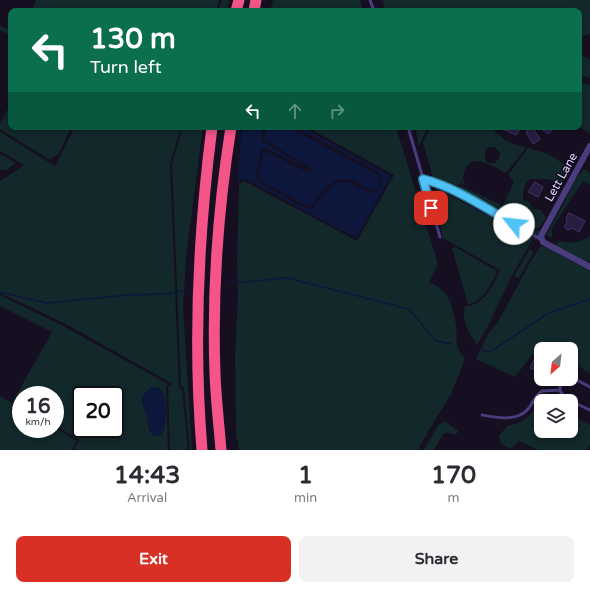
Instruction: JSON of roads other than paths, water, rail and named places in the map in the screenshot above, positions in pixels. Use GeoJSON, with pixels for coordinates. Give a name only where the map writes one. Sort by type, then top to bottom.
{"type":"FeatureCollection","features":[{"type":"Feature","properties":{"kind":"highway"},"geometry":{"type":"LineString","coordinates":[[202,450],[196,342],[198,265],[204,189],[212,130]]}},
{"type":"Feature","properties":{"kind":"highway"},"geometry":{"type":"LineString","coordinates":[[221,450],[215,375],[214,331],[217,244],[231,130]]}},
{"type":"Feature","properties":{"kind":"street","name":"Lett Lane"},"geometry":{"type":"LineString","coordinates":[[542,240],[541,236],[590,146]]}},
{"type":"Feature","properties":{"kind":"street"},"geometry":{"type":"LineString","coordinates":[[542,240],[590,267]]}},
{"type":"Feature","properties":{"kind":"lane"},"geometry":{"type":"LineString","coordinates":[[409,130],[440,237]]}},
{"type":"Feature","properties":{"kind":"lane"},"geometry":{"type":"LineString","coordinates":[[423,179],[450,188],[542,240]]}},
{"type":"Feature","properties":{"kind":"lane"},"geometry":{"type":"LineString","coordinates":[[578,380],[590,386]]}},
{"type":"Feature","properties":{"kind":"lane"},"geometry":{"type":"LineString","coordinates":[[561,386],[560,390],[563,396],[590,410]]}},
{"type":"Feature","properties":{"kind":"lane"},"geometry":{"type":"LineString","coordinates":[[482,415],[497,418],[514,417],[524,413],[542,391],[560,390]]}},
{"type":"Feature","properties":{"kind":"water"},"geometry":{"type":"Polygon","coordinates":[[[242,130],[263,130],[263,141],[309,170],[269,150],[263,148],[261,149],[257,170],[258,182],[303,207],[313,208],[327,190],[336,183],[347,182],[371,193],[378,190],[381,181],[379,172],[301,130],[307,130],[391,176],[356,238],[245,179],[237,182],[242,130]]]}},
{"type":"Feature","properties":{"kind":"water"},"geometry":{"type":"Polygon","coordinates":[[[266,130],[295,130],[378,175],[379,181],[377,188],[371,191],[360,184],[351,181],[336,181],[326,187],[311,206],[305,205],[259,180],[263,150],[310,174],[312,169],[264,139],[266,130]]]}},
{"type":"Feature","properties":{"kind":"water"},"geometry":{"type":"Polygon","coordinates":[[[152,387],[161,390],[166,404],[164,430],[159,436],[152,435],[142,400],[146,392],[152,387]]]}},
{"type":"Feature","properties":{"kind":"waterway"},"geometry":{"type":"LineString","coordinates":[[230,283],[287,278],[409,309],[436,341],[452,344]]}},
{"type":"Feature","properties":{"kind":"waterway"},"geometry":{"type":"LineString","coordinates":[[0,292],[47,303],[127,295],[168,294],[184,290]]}},
{"type":"Feature","properties":{"kind":"waterway"},"geometry":{"type":"LineString","coordinates":[[482,350],[490,352],[549,313],[590,299]]}}]}
